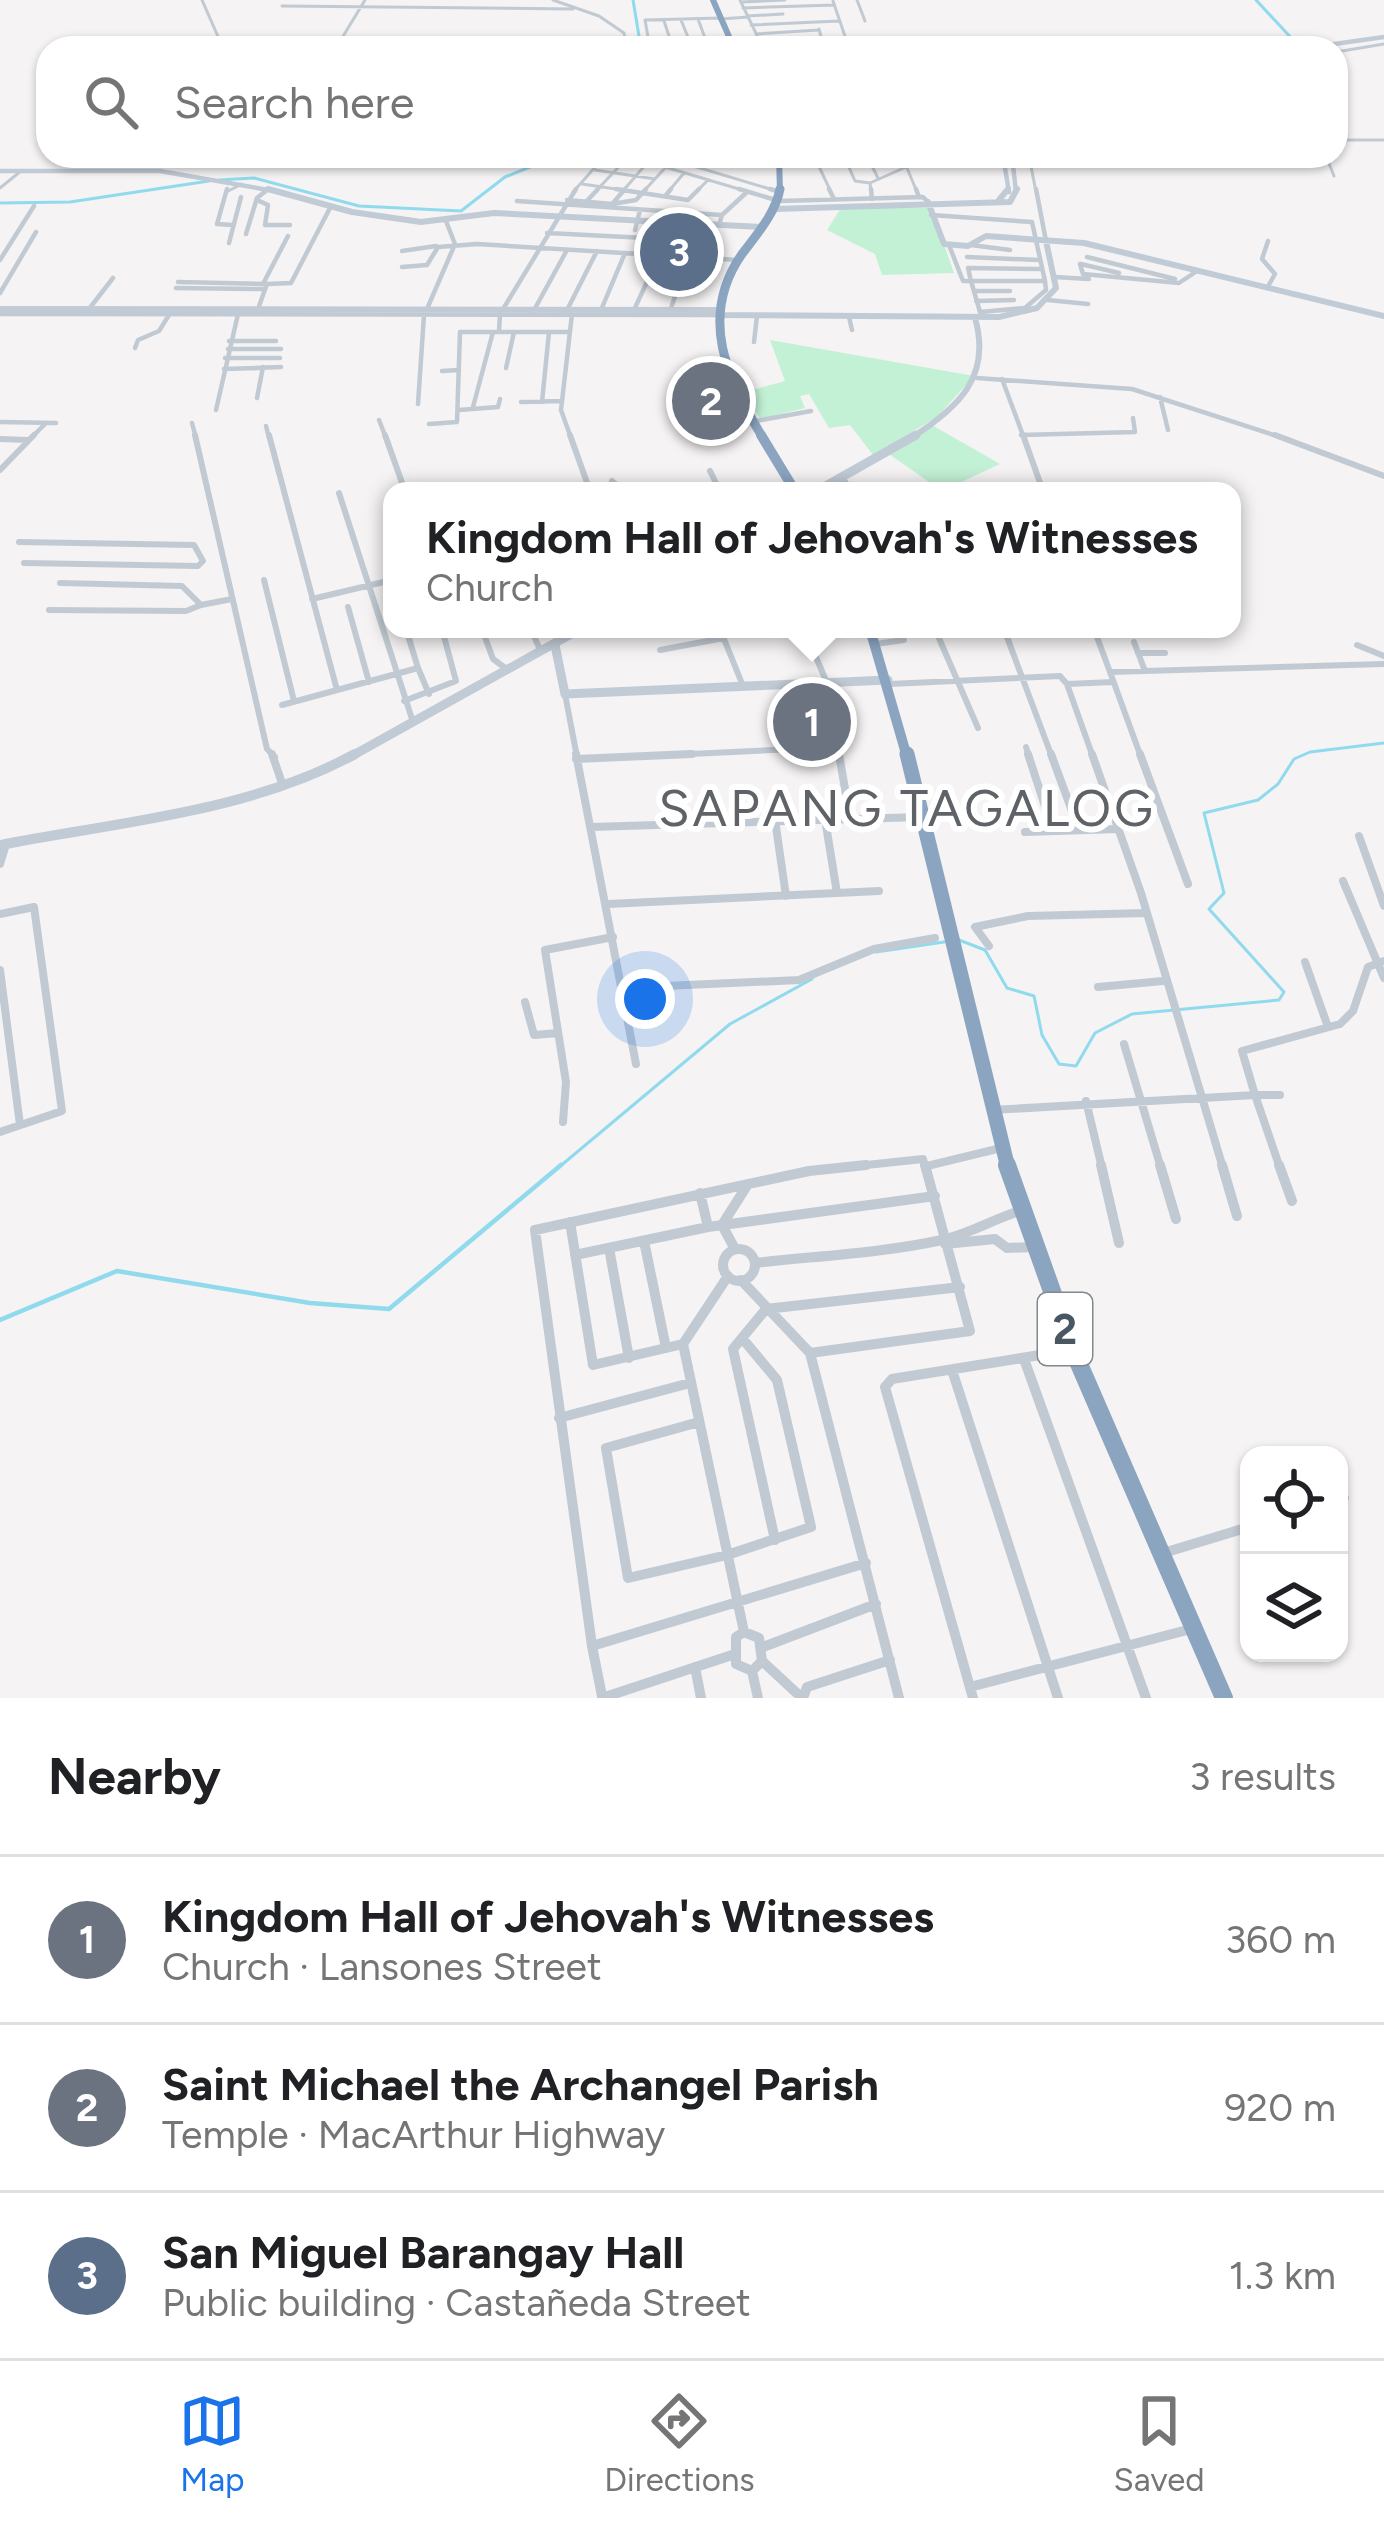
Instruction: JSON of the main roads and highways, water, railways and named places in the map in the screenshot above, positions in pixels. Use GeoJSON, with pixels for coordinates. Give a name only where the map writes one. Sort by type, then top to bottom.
{"type":"FeatureCollection","features":[{"type":"Feature","properties":{"kind":"highway"},"geometry":{"type":"LineString","coordinates":[[713,0],[729,36]]}},
{"type":"Feature","properties":{"kind":"highway"},"geometry":{"type":"LineString","coordinates":[[779,168],[778,201],[738,260],[717,313],[723,356],[790,482]]}},
{"type":"Feature","properties":{"kind":"highway","name":"2"},"geometry":{"type":"LineString","coordinates":[[874,638],[889,682],[946,941],[1001,1148],[1073,1350],[1225,1698]]}},
{"type":"Feature","properties":{"kind":"waterway"},"geometry":{"type":"LineString","coordinates":[[633,0],[639,36]]}},
{"type":"Feature","properties":{"kind":"waterway"},"geometry":{"type":"LineString","coordinates":[[1256,0],[1289,36]]}},
{"type":"Feature","properties":{"kind":"waterway"},"geometry":{"type":"LineString","coordinates":[[219,180],[254,178],[359,206],[461,211],[505,177],[527,168]]}},
{"type":"Feature","properties":{"kind":"waterway"},"geometry":{"type":"LineString","coordinates":[[0,203],[70,202],[209,181]]}},
{"type":"Feature","properties":{"kind":"waterway"},"geometry":{"type":"LineString","coordinates":[[959,940],[985,950],[1007,988],[1034,996],[1042,1035],[1059,1064],[1076,1066],[1095,1033],[1132,1014],[1279,1000],[1284,992],[1209,909],[1224,893],[1204,813],[1258,800],[1278,784],[1294,759],[1310,752],[1384,743]]}},
{"type":"Feature","properties":{"kind":"waterway"},"geometry":{"type":"LineString","coordinates":[[876,952],[944,942]]}},
{"type":"Feature","properties":{"kind":"waterway"},"geometry":{"type":"LineString","coordinates":[[558,1168],[730,1024],[812,979]]}},
{"type":"Feature","properties":{"kind":"waterway"},"geometry":{"type":"LineString","coordinates":[[0,1320],[117,1271],[310,1303],[389,1309],[561,1165]]}},
{"type":"Feature","properties":{"kind":"place","name":"San Miguel Barangay Hall"},"geometry":{"type":"Point","coordinates":[679,252]}},
{"type":"Feature","properties":{"kind":"place","name":"Saint Michael the Archangel Parish"},"geometry":{"type":"Point","coordinates":[711,401]}},
{"type":"Feature","properties":{"kind":"place","name":"Kingdom Hall of Jehovah's Witnesses"},"geometry":{"type":"Point","coordinates":[812,722]}},
{"type":"Feature","properties":{"kind":"district","name":"SAPANG TAGALOG"},"geometry":{"type":"Point","coordinates":[907,808]}}]}
